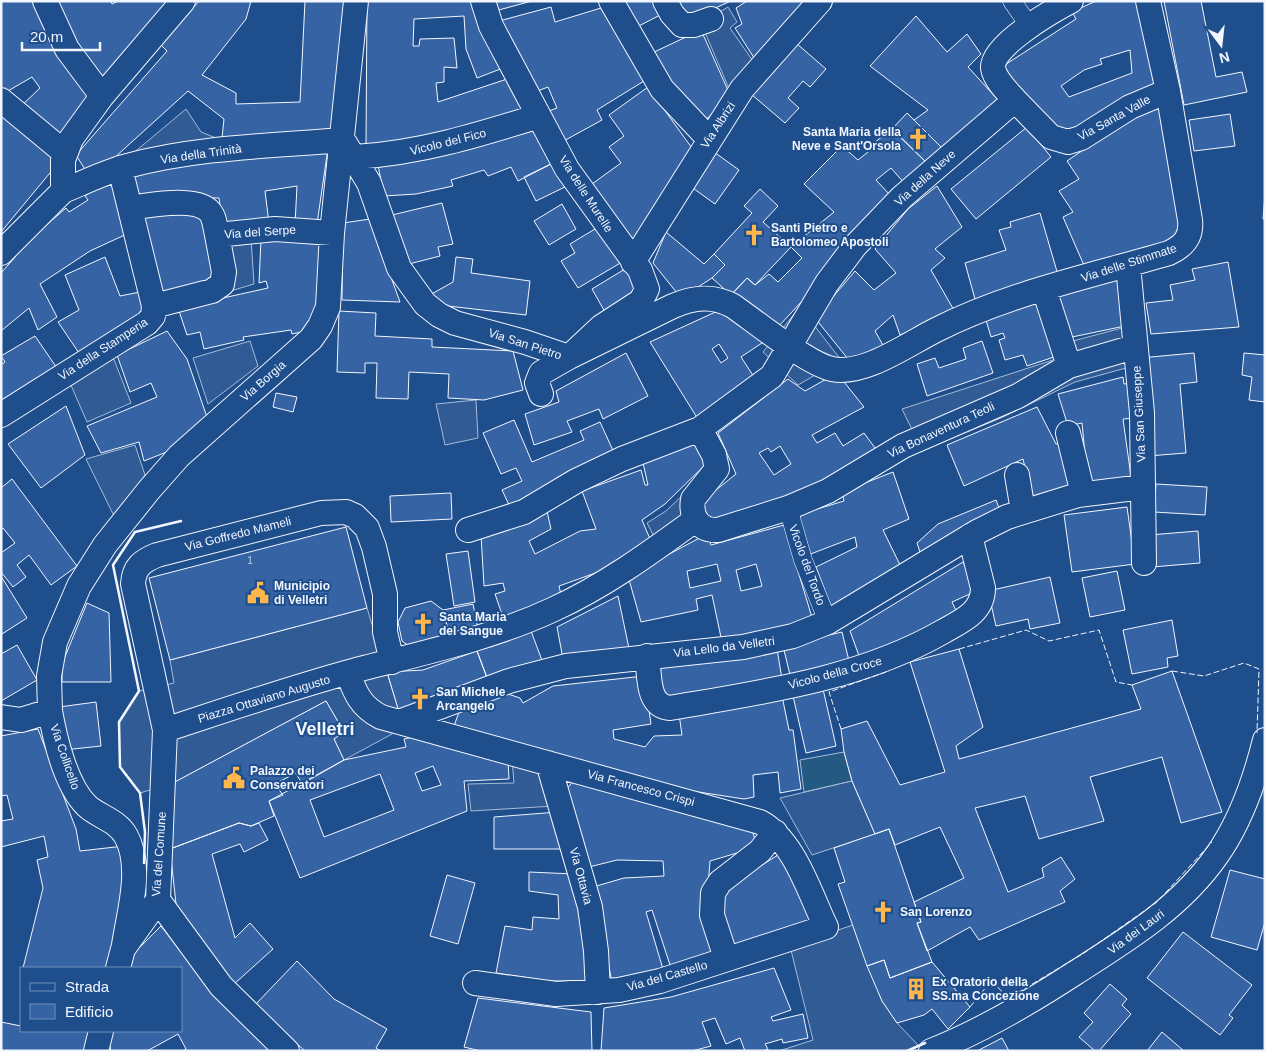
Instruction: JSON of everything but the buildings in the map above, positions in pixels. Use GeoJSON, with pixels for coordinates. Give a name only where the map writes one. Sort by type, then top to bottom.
{"type":"FeatureCollection","features":[{"type":"Feature","properties":{"kind":"street"},"geometry":{"type":"LineString","coordinates":[[45,1],[64,44],[102,96]]}},
{"type":"Feature","properties":{"kind":"street"},"geometry":{"type":"LineString","coordinates":[[1,252],[63,191],[65,153],[71,139],[102,96],[182,1]]}},
{"type":"Feature","properties":{"kind":"street","name":"Via Borgia"},"geometry":{"type":"LineString","coordinates":[[50,711],[49,676],[55,642],[79,586],[117,530],[179,456],[316,333],[328,307],[332,233],[349,148],[356,1]]}},
{"type":"Feature","properties":{"kind":"street","name":"Via delle Murelle"},"geometry":{"type":"LineString","coordinates":[[483,1],[491,26],[574,180],[647,283],[645,295],[641,301],[592,334],[569,358]]}},
{"type":"Feature","properties":{"kind":"street"},"geometry":{"type":"LineString","coordinates":[[611,1],[662,89],[709,139]]}},
{"type":"Feature","properties":{"kind":"street"},"geometry":{"type":"LineString","coordinates":[[665,1],[672,14],[682,25],[694,25],[711,19]]}},
{"type":"Feature","properties":{"kind":"street","name":"Via Albrizi"},"geometry":{"type":"LineString","coordinates":[[633,262],[709,139],[747,83],[820,1]]}},
{"type":"Feature","properties":{"kind":"street"},"geometry":{"type":"LineString","coordinates":[[1012,1],[1030,27]]}},
{"type":"Feature","properties":{"kind":"street","name":"Via delle Stimmate"},"geometry":{"type":"LineString","coordinates":[[842,370],[864,366],[973,313],[1044,289],[1169,253],[1187,241],[1190,234],[1190,220],[1168,91],[1148,1]]}},
{"type":"Feature","properties":{"kind":"street"},"geometry":{"type":"LineString","coordinates":[[1015,100],[995,75],[993,62],[1001,49],[1030,27],[1068,3]]}},
{"type":"Feature","properties":{"kind":"street","name":"Via Santa Valle"},"geometry":{"type":"LineString","coordinates":[[1015,100],[1051,137],[1068,142],[1081,138],[1130,107],[1168,91]]}},
{"type":"Feature","properties":{"kind":"street"},"geometry":{"type":"LineString","coordinates":[[1,100],[65,153]]}},
{"type":"Feature","properties":{"kind":"street","name":"Via della Neve"},"geometry":{"type":"LineString","coordinates":[[468,530],[524,512],[559,489],[604,467],[700,429],[767,381],[781,364],[835,272],[871,229],[928,174],[1015,100]]}},
{"type":"Feature","properties":{"kind":"street","name":"Vicolo del Fico"},"geometry":{"type":"LineString","coordinates":[[349,148],[431,148],[540,116]]}},
{"type":"Feature","properties":{"kind":"street","name":"Via della Trinità"},"geometry":{"type":"LineString","coordinates":[[63,191],[120,168],[201,152],[349,148]]}},
{"type":"Feature","properties":{"kind":"street","name":"Via San Pietro"},"geometry":{"type":"LineString","coordinates":[[349,148],[369,182],[399,268],[415,293],[432,310],[464,326],[525,342],[569,358],[673,306],[689,300],[707,297],[721,300],[733,306],[822,366],[842,370]]}},
{"type":"Feature","properties":{"kind":"street","name":"Via della Stamperia"},"geometry":{"type":"LineString","coordinates":[[1,415],[147,323],[153,316],[154,306],[120,168]]}},
{"type":"Feature","properties":{"kind":"street","name":"Via del Serpe"},"geometry":{"type":"LineString","coordinates":[[130,208],[164,203],[202,207],[212,214],[224,272],[222,284],[212,291],[154,306]]}},
{"type":"Feature","properties":{"kind":"street","name":"Via del Serpe"},"geometry":{"type":"LineString","coordinates":[[217,235],[275,229],[332,233]]}},
{"type":"Feature","properties":{"kind":"street","name":"Via San Giuseppe"},"geometry":{"type":"LineString","coordinates":[[1128,265],[1134,347],[1142,413],[1144,563]]}},
{"type":"Feature","properties":{"kind":"street"},"geometry":{"type":"LineString","coordinates":[[1044,289],[1069,366]]}},
{"type":"Feature","properties":{"kind":"street","name":"Via Bonaventura Teoli"},"geometry":{"type":"LineString","coordinates":[[695,520],[705,528],[718,530],[788,508],[828,491],[922,436],[1028,391],[1069,366],[1134,347]]}},
{"type":"Feature","properties":{"kind":"street"},"geometry":{"type":"LineString","coordinates":[[541,394],[537,383],[541,373],[569,358]]}},
{"type":"Feature","properties":{"kind":"street"},"geometry":{"type":"LineString","coordinates":[[348,673],[507,628],[553,610],[620,572],[695,520],[693,499],[717,469],[714,455],[700,429]]}},
{"type":"Feature","properties":{"kind":"street"},"geometry":{"type":"LineString","coordinates":[[1068,433],[1083,494]]}},
{"type":"Feature","properties":{"kind":"street"},"geometry":{"type":"LineString","coordinates":[[1017,475],[1023,511]]}},
{"type":"Feature","properties":{"kind":"street","name":"Via Lello da Velletri"},"geometry":{"type":"LineString","coordinates":[[399,722],[509,681],[548,670],[583,663],[731,648],[778,640],[828,622],[999,520],[1023,511],[1083,494],[1143,487]]}},
{"type":"Feature","properties":{"kind":"street","name":"Vicolo del Tordo"},"geometry":{"type":"LineString","coordinates":[[788,508],[803,560],[828,622]]}},
{"type":"Feature","properties":{"kind":"street","name":"Via Goffredo Mameli"},"geometry":{"type":"LineString","coordinates":[[165,730],[133,584],[137,568],[142,562],[157,555],[321,513],[334,511],[351,514],[367,528],[374,547],[386,594],[385,632],[392,662]]}},
{"type":"Feature","properties":{"kind":"street","name":"Vicolo della Croce"},"geometry":{"type":"LineString","coordinates":[[647,656],[654,700],[661,706],[670,708],[829,677],[880,662],[915,647],[966,618],[976,609],[983,595],[970,536]]}},
{"type":"Feature","properties":{"kind":"street","name":"Piazza Ottaviano Augusto"},"geometry":{"type":"LineString","coordinates":[[165,730],[348,673],[356,695],[366,708],[381,717],[399,722]]}},
{"type":"Feature","properties":{"kind":"street","name":"Via Collicello"},"geometry":{"type":"LineString","coordinates":[[1,717],[22,720],[50,711],[58,744],[74,788],[91,809],[120,828],[130,847],[132,891],[121,958]]}},
{"type":"Feature","properties":{"kind":"street","name":"Via Francesco Crispi"},"geometry":{"type":"LineString","coordinates":[[399,722],[741,815],[760,822],[775,832],[790,851],[826,927]]}},
{"type":"Feature","properties":{"kind":"street","name":"Via del Comune"},"geometry":{"type":"LineString","coordinates":[[121,958],[158,900],[165,730]]}},
{"type":"Feature","properties":{"kind":"street","name":"Via dei Lauri"},"geometry":{"type":"LineString","coordinates":[[931,1051],[988,1025],[1039,996],[1126,940],[1180,898],[1216,857],[1232,831],[1250,790],[1265,740]]}},
{"type":"Feature","properties":{"kind":"street","name":"Via Ottavia"},"geometry":{"type":"LineString","coordinates":[[548,763],[590,907],[596,951],[598,992]]}},
{"type":"Feature","properties":{"kind":"street"},"geometry":{"type":"LineString","coordinates":[[726,958],[712,915],[713,893],[720,882],[760,851],[775,832]]}},
{"type":"Feature","properties":{"kind":"street"},"geometry":{"type":"LineString","coordinates":[[158,900],[221,986],[287,1051]]}},
{"type":"Feature","properties":{"kind":"street","name":"Via del Castello"},"geometry":{"type":"LineString","coordinates":[[475,983],[537,992],[598,992],[639,986],[826,927]]}},
{"type":"Feature","properties":{"kind":"street"},"geometry":{"type":"LineString","coordinates":[[96,1051],[101,1032]]}},
{"type":"Feature","properties":{"kind":"shaded area"},"geometry":{"type":"Polygon","coordinates":[[[728,7],[737,22],[730,28],[755,64],[730,91],[701,23],[728,7]]]}},
{"type":"Feature","properties":{"kind":"shaded area"},"geometry":{"type":"Polygon","coordinates":[[[186,109],[201,132],[216,138],[125,160],[186,109]]]}},
{"type":"Feature","properties":{"kind":"shaded area"},"geometry":{"type":"Polygon","coordinates":[[[251,238],[254,284],[224,293],[212,241],[251,238]]]}},
{"type":"Feature","properties":{"kind":"shaded area"},"geometry":{"type":"Polygon","coordinates":[[[800,307],[841,360],[798,385],[763,352],[800,307]]]}},
{"type":"Feature","properties":{"kind":"shaded area"},"geometry":{"type":"Polygon","coordinates":[[[1122,328],[1126,368],[1075,382],[1001,418],[922,450],[902,409],[1053,360],[1069,342],[1122,328]]]}},
{"type":"Feature","properties":{"kind":"shaded area"},"geometry":{"type":"Polygon","coordinates":[[[250,341],[258,366],[208,404],[193,358],[250,341]]]}},
{"type":"Feature","properties":{"kind":"shaded area"},"geometry":{"type":"Polygon","coordinates":[[[113,357],[131,403],[87,422],[70,383],[113,357]]]}},
{"type":"Feature","properties":{"kind":"shaded area"},"geometry":{"type":"Polygon","coordinates":[[[476,400],[478,438],[445,445],[436,404],[476,400]]]}},
{"type":"Feature","properties":{"kind":"shaded area"},"geometry":{"type":"Polygon","coordinates":[[[135,445],[145,475],[114,516],[86,459],[135,445]]]}},
{"type":"Feature","properties":{"kind":"shaded area"},"geometry":{"type":"Polygon","coordinates":[[[689,489],[701,531],[662,552],[647,523],[666,511],[689,489]]]}},
{"type":"Feature","properties":{"kind":"shaded area"},"geometry":{"type":"Polygon","coordinates":[[[367,608],[400,715],[392,734],[344,760],[334,739],[344,732],[326,701],[173,783],[140,793],[120,767],[119,722],[139,691],[174,683],[170,660],[367,608]]]}},
{"type":"Feature","properties":{"kind":"shaded area"},"geometry":{"type":"Polygon","coordinates":[[[844,752],[852,781],[804,792],[800,760],[844,752]]]}},
{"type":"Feature","properties":{"kind":"shaded area"},"geometry":{"type":"Polygon","coordinates":[[[512,759],[542,765],[555,806],[471,811],[468,784],[514,783],[512,759]]]}},
{"type":"Feature","properties":{"kind":"shaded area"},"geometry":{"type":"Polygon","coordinates":[[[852,781],[875,834],[812,855],[780,798],[852,781]]]}},
{"type":"Feature","properties":{"kind":"shaded area"},"geometry":{"type":"Polygon","coordinates":[[[853,925],[882,1001],[897,1023],[919,1046],[907,1051],[779,1051],[813,1040],[790,946],[853,925]]]}},
{"type":"Feature","properties":{"kind":"fence"},"geometry":{"type":"LineString","coordinates":[[959,649],[1026,630],[1049,641],[1099,630],[1116,682],[1132,685]]}},
{"type":"Feature","properties":{"kind":"fence"},"geometry":{"type":"LineString","coordinates":[[1172,671],[1204,676],[1244,663],[1259,669],[1257,733]]}},
{"type":"Feature","properties":{"kind":"fence"},"geometry":{"type":"LineString","coordinates":[[841,729],[829,692],[889,671]]}},
{"type":"Feature","properties":{"kind":"fence"},"geometry":{"type":"LineString","coordinates":[[970,1007],[991,981],[1009,998],[1084,953],[1157,902],[1212,842]]}},
{"type":"Feature","properties":{"kind":"wall"},"geometry":{"type":"LineString","coordinates":[[144,863],[145,832],[140,793],[120,767],[119,722],[139,691],[113,565],[135,532],[181,521]]}},
{"type":"Feature","properties":{"kind":"wall"},"geometry":{"type":"LineString","coordinates":[[907,1051],[925,1043]]}},
{"type":"Feature","properties":{"kind":"place","name":"Santa Maria della Neve e Sant'Orsola"},"geometry":{"type":"Point","coordinates":[918,139]}},
{"type":"Feature","properties":{"kind":"place","name":"Santi Pietro e Bartolomeo Apostoli"},"geometry":{"type":"Point","coordinates":[754,235]}},
{"type":"Feature","properties":{"kind":"place","name":"Municipio di Velletri"},"geometry":{"type":"Point","coordinates":[258,593]}},
{"type":"Feature","properties":{"kind":"place","name":"Santa Maria del Sangue"},"geometry":{"type":"Point","coordinates":[423,624]}},
{"type":"Feature","properties":{"kind":"place","name":"San Michele Arcangelo"},"geometry":{"type":"Point","coordinates":[420,699]}},
{"type":"Feature","properties":{"kind":"place","name":"Palazzo dei Conservatori"},"geometry":{"type":"Point","coordinates":[234,778]}},
{"type":"Feature","properties":{"kind":"place","name":"San Lorenzo"},"geometry":{"type":"Point","coordinates":[883,912]}},
{"type":"Feature","properties":{"kind":"place","name":"Ex Oratorio della SS.ma Concezione"},"geometry":{"type":"Point","coordinates":[916,989]}},
{"type":"Feature","properties":{"kind":"district","name":"Velletri"},"geometry":{"type":"Point","coordinates":[325,729]}}]}
